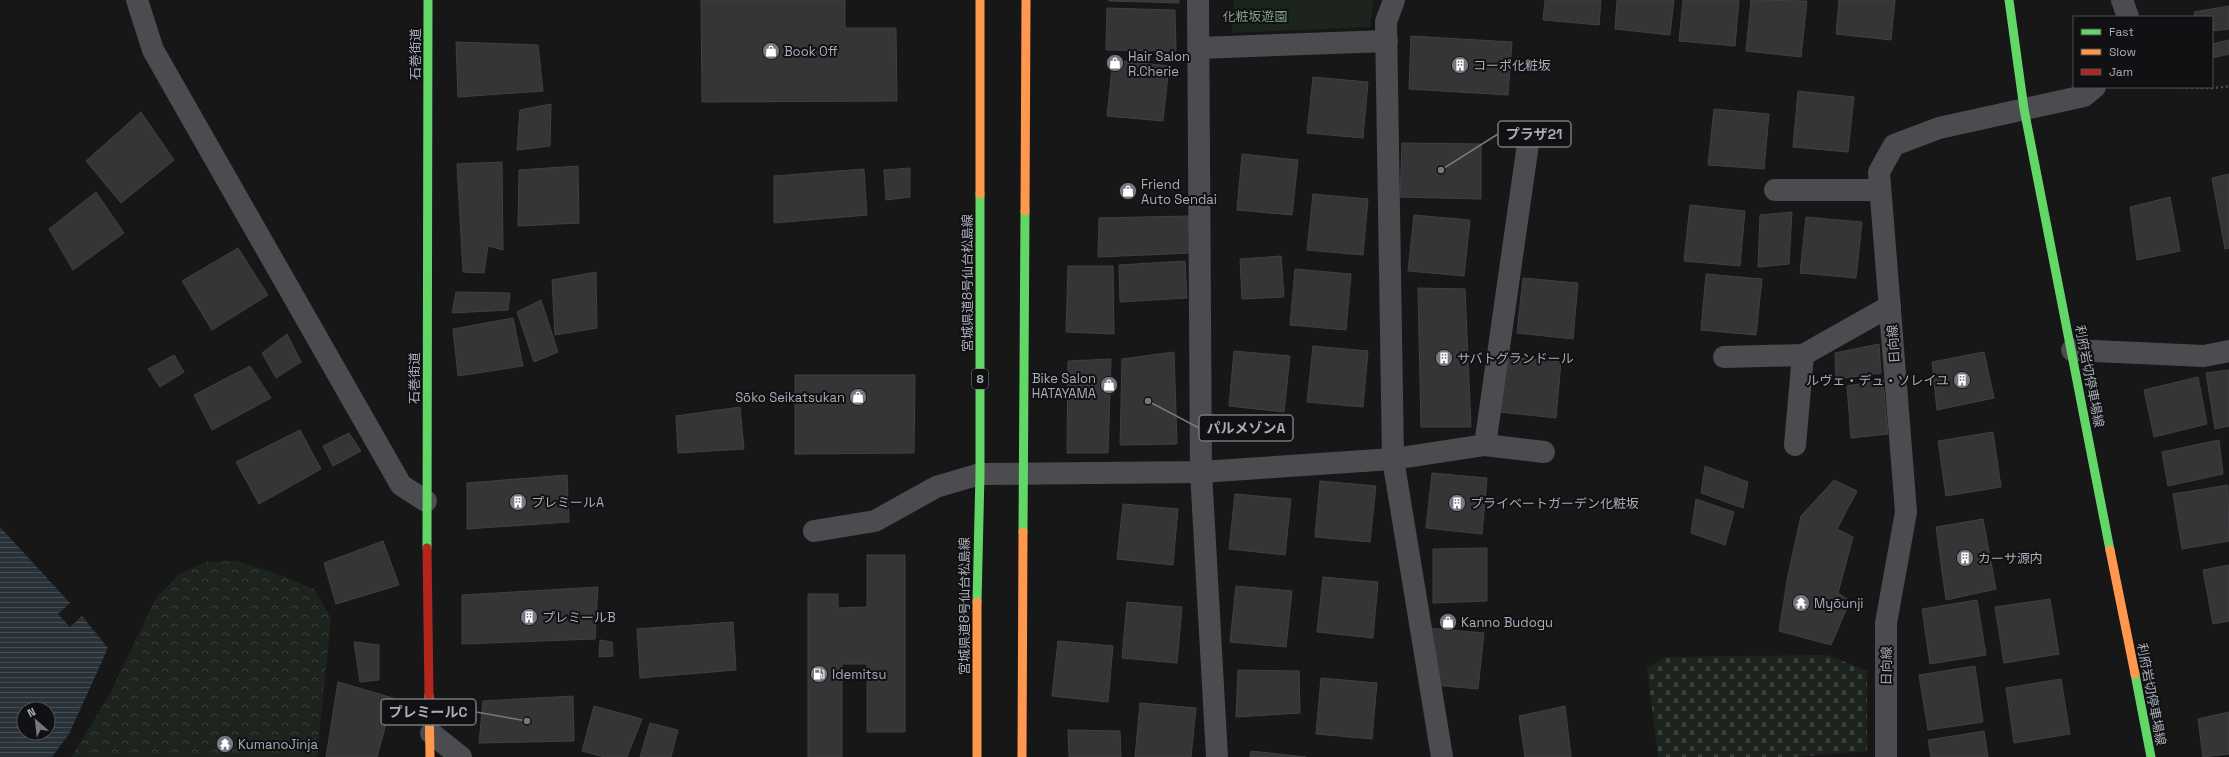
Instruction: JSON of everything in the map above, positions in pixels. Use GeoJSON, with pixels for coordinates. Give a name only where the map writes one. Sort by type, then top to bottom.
{"type":"FeatureCollection","features":[{"type":"Feature","properties":{"kind":"main road","name":"石巻街道"},"geometry":{"type":"LineString","coordinates":[[428,0],[426,501],[431,733],[430,757]]}},
{"type":"Feature","properties":{"kind":"main road","name":"宮城県道8号仙台松島線"},"geometry":{"type":"LineString","coordinates":[[977,757],[977,541],[980,474],[980,0]]}},
{"type":"Feature","properties":{"kind":"main road"},"geometry":{"type":"LineString","coordinates":[[1022,757],[1022,473],[1026,0]]}},
{"type":"Feature","properties":{"kind":"main road","name":"利府岩切停車場線"},"geometry":{"type":"LineString","coordinates":[[2009,0],[2024,109],[2151,757]]}},
{"type":"Feature","properties":{"kind":"street"},"geometry":{"type":"LineString","coordinates":[[138,0],[154,50],[401,485],[426,501]]}},
{"type":"Feature","properties":{"kind":"street"},"geometry":{"type":"LineString","coordinates":[[1198,0],[1201,472],[1217,757]]}},
{"type":"Feature","properties":{"kind":"street"},"geometry":{"type":"LineString","coordinates":[[1394,0],[1386,22],[1393,459],[1442,757]]}},
{"type":"Feature","properties":{"kind":"street"},"geometry":{"type":"LineString","coordinates":[[2122,0],[2128,16]]}},
{"type":"Feature","properties":{"kind":"street"},"geometry":{"type":"LineString","coordinates":[[1199,48],[1387,41]]}},
{"type":"Feature","properties":{"kind":"street","name":"日向線"},"geometry":{"type":"LineString","coordinates":[[1886,757],[1886,623],[1906,512],[1879,172],[1894,145],[1939,128],[2084,96],[2094,88]]}},
{"type":"Feature","properties":{"kind":"street"},"geometry":{"type":"LineString","coordinates":[[1486,445],[1528,144]]}},
{"type":"Feature","properties":{"kind":"street"},"geometry":{"type":"LineString","coordinates":[[1775,190],[1880,190]]}},
{"type":"Feature","properties":{"kind":"street"},"geometry":{"type":"LineString","coordinates":[[1724,357],[1804,355],[1890,306]]}},
{"type":"Feature","properties":{"kind":"street"},"geometry":{"type":"LineString","coordinates":[[2072,350],[2204,356],[2229,351]]}},
{"type":"Feature","properties":{"kind":"street"},"geometry":{"type":"LineString","coordinates":[[1795,445],[1804,355]]}},
{"type":"Feature","properties":{"kind":"street"},"geometry":{"type":"LineString","coordinates":[[814,531],[875,521],[936,487],[980,474],[1201,472],[1393,459],[1486,445],[1544,452]]}},
{"type":"Feature","properties":{"kind":"street"},"geometry":{"type":"LineString","coordinates":[[431,733],[461,757]]}},
{"type":"Feature","properties":{"kind":"path"},"geometry":{"type":"LineString","coordinates":[[2213,88],[2229,86]]}},
{"type":"Feature","properties":{"kind":"green space","name":"化粧坂遊園"},"geometry":{"type":"Polygon","coordinates":[[[1234,0],[1374,0],[1370,27],[1232,33],[1234,0]]]}},
{"type":"Feature","properties":{"kind":"green space"},"geometry":{"type":"Polygon","coordinates":[[[236,561],[286,577],[315,590],[331,618],[317,757],[71,757],[109,696],[155,600],[179,574],[206,562],[236,561]]]}},
{"type":"Feature","properties":{"kind":"green space"},"geometry":{"type":"Polygon","coordinates":[[[1826,655],[1867,670],[1867,751],[1795,757],[1658,757],[1647,668],[1664,657],[1826,655]]]}},
{"type":"Feature","properties":{"kind":"shaded area"},"geometry":{"type":"Polygon","coordinates":[[[0,527],[70,603],[58,614],[70,627],[82,616],[108,648],[69,734],[52,757],[0,757],[0,527]]]}},
{"type":"Feature","properties":{"kind":"building"},"geometry":{"type":"Polygon","coordinates":[[[701,0],[845,0],[845,28],[896,28],[897,101],[702,102],[701,0]]]}},
{"type":"Feature","properties":{"kind":"building"},"geometry":{"type":"Polygon","coordinates":[[[1179,0],[1179,3],[1109,1],[1179,0]]]}},
{"type":"Feature","properties":{"kind":"building"},"geometry":{"type":"Polygon","coordinates":[[[1545,0],[1601,0],[1599,25],[1543,20],[1545,0]]]}},
{"type":"Feature","properties":{"kind":"building"},"geometry":{"type":"Polygon","coordinates":[[[1617,0],[1674,0],[1670,35],[1615,29],[1617,0]]]}},
{"type":"Feature","properties":{"kind":"building"},"geometry":{"type":"Polygon","coordinates":[[[1683,0],[1739,0],[1735,46],[1679,41],[1683,0]]]}},
{"type":"Feature","properties":{"kind":"building"},"geometry":{"type":"Polygon","coordinates":[[[1751,0],[1807,1],[1801,57],[1746,51],[1751,0]]]}},
{"type":"Feature","properties":{"kind":"building"},"geometry":{"type":"Polygon","coordinates":[[[1839,0],[1895,0],[1891,40],[1836,34],[1839,0]]]}},
{"type":"Feature","properties":{"kind":"building"},"geometry":{"type":"Polygon","coordinates":[[[2229,6],[2229,29],[2213,31],[2213,16],[2195,16],[2194,12],[2229,6]]]}},
{"type":"Feature","properties":{"kind":"building"},"geometry":{"type":"Polygon","coordinates":[[[1107,8],[1175,10],[1176,51],[1106,50],[1107,8]]]}},
{"type":"Feature","properties":{"kind":"building","name":"コーポ化粧坂"},"geometry":{"type":"Polygon","coordinates":[[[1411,36],[1512,42],[1508,95],[1409,89],[1411,36]]]}},
{"type":"Feature","properties":{"kind":"building"},"geometry":{"type":"Polygon","coordinates":[[[2229,40],[2229,54],[2213,58],[2213,44],[2229,40]]]}},
{"type":"Feature","properties":{"kind":"building"},"geometry":{"type":"Polygon","coordinates":[[[456,42],[538,45],[543,91],[458,97],[456,42]]]}},
{"type":"Feature","properties":{"kind":"building"},"geometry":{"type":"Polygon","coordinates":[[[1113,60],[1169,66],[1163,121],[1107,116],[1113,60]]]}},
{"type":"Feature","properties":{"kind":"building"},"geometry":{"type":"Polygon","coordinates":[[[1313,77],[1368,82],[1363,138],[1307,133],[1313,77]]]}},
{"type":"Feature","properties":{"kind":"building"},"geometry":{"type":"Polygon","coordinates":[[[1798,91],[1854,97],[1848,152],[1793,147],[1798,91]]]}},
{"type":"Feature","properties":{"kind":"building"},"geometry":{"type":"Polygon","coordinates":[[[551,104],[550,146],[517,150],[520,110],[551,104]]]}},
{"type":"Feature","properties":{"kind":"building"},"geometry":{"type":"Polygon","coordinates":[[[1714,109],[1769,114],[1764,169],[1708,165],[1714,109]]]}},
{"type":"Feature","properties":{"kind":"building"},"geometry":{"type":"Polygon","coordinates":[[[141,112],[174,160],[121,203],[86,161],[141,112]]]}},
{"type":"Feature","properties":{"kind":"building"},"geometry":{"type":"Polygon","coordinates":[[[1402,143],[1481,144],[1481,199],[1400,197],[1402,143]]]}},
{"type":"Feature","properties":{"kind":"building"},"geometry":{"type":"Polygon","coordinates":[[[1242,154],[1298,160],[1292,215],[1237,210],[1242,154]]]}},
{"type":"Feature","properties":{"kind":"building"},"geometry":{"type":"Polygon","coordinates":[[[502,162],[503,250],[488,246],[484,273],[463,272],[457,164],[502,162]]]}},
{"type":"Feature","properties":{"kind":"building"},"geometry":{"type":"Polygon","coordinates":[[[578,166],[579,223],[518,226],[519,170],[578,166]]]}},
{"type":"Feature","properties":{"kind":"building"},"geometry":{"type":"Polygon","coordinates":[[[910,168],[910,197],[886,200],[884,170],[910,168]]]}},
{"type":"Feature","properties":{"kind":"building"},"geometry":{"type":"Polygon","coordinates":[[[864,169],[867,215],[774,223],[774,176],[864,169]]]}},
{"type":"Feature","properties":{"kind":"building"},"geometry":{"type":"Polygon","coordinates":[[[2229,174],[2229,248],[2225,249],[2212,178],[2229,174]]]}},
{"type":"Feature","properties":{"kind":"building"},"geometry":{"type":"Polygon","coordinates":[[[96,192],[124,233],[73,270],[49,229],[96,192]]]}},
{"type":"Feature","properties":{"kind":"building"},"geometry":{"type":"Polygon","coordinates":[[[1313,194],[1368,199],[1363,255],[1307,250],[1313,194]]]}},
{"type":"Feature","properties":{"kind":"building"},"geometry":{"type":"Polygon","coordinates":[[[2170,197],[2180,251],[2137,260],[2130,207],[2170,197]]]}},
{"type":"Feature","properties":{"kind":"building"},"geometry":{"type":"Polygon","coordinates":[[[1690,205],[1745,211],[1740,266],[1684,261],[1690,205]]]}},
{"type":"Feature","properties":{"kind":"building"},"geometry":{"type":"Polygon","coordinates":[[[1792,212],[1789,264],[1758,267],[1760,215],[1792,212]]]}},
{"type":"Feature","properties":{"kind":"building"},"geometry":{"type":"Polygon","coordinates":[[[1414,215],[1470,220],[1464,276],[1408,271],[1414,215]]]}},
{"type":"Feature","properties":{"kind":"building"},"geometry":{"type":"Polygon","coordinates":[[[1188,216],[1191,253],[1098,257],[1099,218],[1188,216]]]}},
{"type":"Feature","properties":{"kind":"building"},"geometry":{"type":"Polygon","coordinates":[[[1806,217],[1862,222],[1856,278],[1800,273],[1806,217]]]}},
{"type":"Feature","properties":{"kind":"building"},"geometry":{"type":"Polygon","coordinates":[[[238,248],[268,295],[212,330],[182,281],[238,248]]]}},
{"type":"Feature","properties":{"kind":"building"},"geometry":{"type":"Polygon","coordinates":[[[1281,256],[1284,297],[1242,299],[1240,259],[1281,256]]]}},
{"type":"Feature","properties":{"kind":"building"},"geometry":{"type":"Polygon","coordinates":[[[1185,261],[1187,298],[1120,302],[1119,265],[1185,261]]]}},
{"type":"Feature","properties":{"kind":"building"},"geometry":{"type":"Polygon","coordinates":[[[1068,266],[1113,266],[1114,334],[1066,332],[1068,266]]]}},
{"type":"Feature","properties":{"kind":"building"},"geometry":{"type":"Polygon","coordinates":[[[1295,269],[1351,274],[1346,330],[1290,325],[1295,269]]]}},
{"type":"Feature","properties":{"kind":"building"},"geometry":{"type":"Polygon","coordinates":[[[596,272],[597,328],[555,335],[552,280],[596,272]]]}},
{"type":"Feature","properties":{"kind":"building"},"geometry":{"type":"Polygon","coordinates":[[[1706,274],[1762,279],[1756,335],[1701,330],[1706,274]]]}},
{"type":"Feature","properties":{"kind":"building"},"geometry":{"type":"Polygon","coordinates":[[[1523,278],[1578,283],[1573,339],[1517,333],[1523,278]]]}},
{"type":"Feature","properties":{"kind":"building","name":"サバトグランドール"},"geometry":{"type":"Polygon","coordinates":[[[1418,288],[1465,289],[1471,427],[1421,427],[1418,288]]]}},
{"type":"Feature","properties":{"kind":"building"},"geometry":{"type":"Polygon","coordinates":[[[456,292],[510,293],[508,310],[452,313],[456,292]]]}},
{"type":"Feature","properties":{"kind":"building"},"geometry":{"type":"Polygon","coordinates":[[[541,300],[558,352],[534,362],[517,312],[541,300]]]}},
{"type":"Feature","properties":{"kind":"building"},"geometry":{"type":"Polygon","coordinates":[[[513,318],[523,366],[458,376],[453,329],[513,318]]]}},
{"type":"Feature","properties":{"kind":"building"},"geometry":{"type":"Polygon","coordinates":[[[287,334],[301,362],[276,378],[262,353],[287,334]]]}},
{"type":"Feature","properties":{"kind":"building"},"geometry":{"type":"Polygon","coordinates":[[[1879,344],[1881,373],[1836,379],[1835,353],[1879,344]]]}},
{"type":"Feature","properties":{"kind":"building"},"geometry":{"type":"Polygon","coordinates":[[[1313,346],[1368,351],[1363,407],[1307,402],[1313,346]]]}},
{"type":"Feature","properties":{"kind":"building"},"geometry":{"type":"Polygon","coordinates":[[[1234,351],[1290,356],[1284,412],[1229,406],[1234,351]]]}},
{"type":"Feature","properties":{"kind":"building"},"geometry":{"type":"Polygon","coordinates":[[[1174,352],[1177,444],[1120,445],[1122,359],[1174,352]]]}},
{"type":"Feature","properties":{"kind":"building","name":"ルヴェ・デュ・ソレイユ"},"geometry":{"type":"Polygon","coordinates":[[[1984,352],[1994,398],[1937,410],[1932,362],[1984,352]]]}},
{"type":"Feature","properties":{"kind":"building"},"geometry":{"type":"Polygon","coordinates":[[[174,355],[184,372],[160,387],[148,369],[174,355]]]}},
{"type":"Feature","properties":{"kind":"building"},"geometry":{"type":"Polygon","coordinates":[[[1506,357],[1561,362],[1556,418],[1500,412],[1506,357]]]}},
{"type":"Feature","properties":{"kind":"building"},"geometry":{"type":"Polygon","coordinates":[[[1111,359],[1108,453],[1067,453],[1068,361],[1111,359]]]}},
{"type":"Feature","properties":{"kind":"building"},"geometry":{"type":"Polygon","coordinates":[[[250,366],[271,398],[212,430],[194,395],[250,366]]]}},
{"type":"Feature","properties":{"kind":"building"},"geometry":{"type":"Polygon","coordinates":[[[2229,370],[2229,426],[2215,429],[2206,373],[2229,370]]]}},
{"type":"Feature","properties":{"kind":"building"},"geometry":{"type":"Polygon","coordinates":[[[795,375],[915,375],[914,453],[795,454],[795,375]]]}},
{"type":"Feature","properties":{"kind":"building"},"geometry":{"type":"Polygon","coordinates":[[[2198,377],[2207,424],[2154,437],[2144,390],[2198,377]]]}},
{"type":"Feature","properties":{"kind":"building"},"geometry":{"type":"Polygon","coordinates":[[[1883,380],[1888,434],[1851,438],[1847,386],[1883,380]]]}},
{"type":"Feature","properties":{"kind":"building"},"geometry":{"type":"Polygon","coordinates":[[[740,407],[744,449],[678,453],[676,416],[740,407]]]}},
{"type":"Feature","properties":{"kind":"building"},"geometry":{"type":"Polygon","coordinates":[[[300,430],[321,469],[259,504],[236,462],[300,430]]]}},
{"type":"Feature","properties":{"kind":"building"},"geometry":{"type":"Polygon","coordinates":[[[1993,432],[2001,487],[1946,496],[1938,441],[1993,432]]]}},
{"type":"Feature","properties":{"kind":"building"},"geometry":{"type":"Polygon","coordinates":[[[349,433],[361,451],[333,466],[323,446],[349,433]]]}},
{"type":"Feature","properties":{"kind":"building"},"geometry":{"type":"Polygon","coordinates":[[[2219,440],[2223,474],[2168,486],[2162,452],[2219,440]]]}},
{"type":"Feature","properties":{"kind":"building"},"geometry":{"type":"Polygon","coordinates":[[[1705,466],[1748,482],[1743,508],[1701,493],[1705,466]]]}},
{"type":"Feature","properties":{"kind":"building","name":"プライベートガーデン化粧坂"},"geometry":{"type":"Polygon","coordinates":[[[1432,473],[1487,478],[1482,534],[1426,528],[1432,473]]]}},
{"type":"Feature","properties":{"kind":"building","name":"プレミールA"},"geometry":{"type":"Polygon","coordinates":[[[567,475],[569,522],[467,529],[467,483],[567,475]]]}},
{"type":"Feature","properties":{"kind":"building"},"geometry":{"type":"Polygon","coordinates":[[[1834,480],[1857,491],[1837,529],[1853,537],[1838,593],[1850,601],[1831,645],[1779,631],[1788,575],[1801,516],[1834,480]]]}},
{"type":"Feature","properties":{"kind":"building"},"geometry":{"type":"Polygon","coordinates":[[[1320,481],[1376,486],[1370,542],[1315,537],[1320,481]]]}},
{"type":"Feature","properties":{"kind":"building"},"geometry":{"type":"Polygon","coordinates":[[[2228,485],[2229,541],[2182,549],[2173,494],[2228,485]]]}},
{"type":"Feature","properties":{"kind":"building"},"geometry":{"type":"Polygon","coordinates":[[[1235,494],[1291,499],[1285,555],[1229,549],[1235,494]]]}},
{"type":"Feature","properties":{"kind":"building"},"geometry":{"type":"Polygon","coordinates":[[[1696,499],[1734,512],[1725,545],[1691,533],[1696,499]]]}},
{"type":"Feature","properties":{"kind":"building"},"geometry":{"type":"Polygon","coordinates":[[[1123,504],[1178,509],[1173,565],[1117,559],[1123,504]]]}},
{"type":"Feature","properties":{"kind":"building","name":"カーサ源内"},"geometry":{"type":"Polygon","coordinates":[[[1983,519],[1996,589],[1946,600],[1936,527],[1983,519]]]}},
{"type":"Feature","properties":{"kind":"building"},"geometry":{"type":"Polygon","coordinates":[[[383,541],[399,585],[336,604],[324,563],[383,541]]]}},
{"type":"Feature","properties":{"kind":"building"},"geometry":{"type":"Polygon","coordinates":[[[1487,548],[1487,601],[1433,603],[1433,549],[1487,548]]]}},
{"type":"Feature","properties":{"kind":"building"},"geometry":{"type":"Polygon","coordinates":[[[867,555],[905,555],[905,732],[867,732],[867,664],[842,664],[842,757],[808,757],[808,594],[838,594],[838,608],[867,607],[867,555]]]}},
{"type":"Feature","properties":{"kind":"building"},"geometry":{"type":"Polygon","coordinates":[[[2229,565],[2229,621],[2213,624],[2203,570],[2229,565]]]}},
{"type":"Feature","properties":{"kind":"building"},"geometry":{"type":"Polygon","coordinates":[[[1323,577],[1378,582],[1373,638],[1317,632],[1323,577]]]}},
{"type":"Feature","properties":{"kind":"building"},"geometry":{"type":"Polygon","coordinates":[[[1236,586],[1292,591],[1286,647],[1230,642],[1236,586]]]}},
{"type":"Feature","properties":{"kind":"building","name":"プレミールB"},"geometry":{"type":"Polygon","coordinates":[[[598,587],[595,639],[462,644],[462,595],[598,587]]]}},
{"type":"Feature","properties":{"kind":"building"},"geometry":{"type":"Polygon","coordinates":[[[2050,599],[2059,654],[2004,663],[1995,607],[2050,599]]]}},
{"type":"Feature","properties":{"kind":"building"},"geometry":{"type":"Polygon","coordinates":[[[1977,600],[1986,655],[1930,664],[1922,609],[1977,600]]]}},
{"type":"Feature","properties":{"kind":"building"},"geometry":{"type":"Polygon","coordinates":[[[1127,602],[1182,607],[1177,663],[1122,658],[1127,602]]]}},
{"type":"Feature","properties":{"kind":"building"},"geometry":{"type":"Polygon","coordinates":[[[733,622],[736,670],[640,678],[637,629],[733,622]]]}},
{"type":"Feature","properties":{"kind":"building"},"geometry":{"type":"Polygon","coordinates":[[[1428,628],[1484,633],[1478,689],[1422,684],[1428,628]]]}},
{"type":"Feature","properties":{"kind":"building"},"geometry":{"type":"Polygon","coordinates":[[[600,640],[612,642],[613,656],[599,657],[600,640]]]}},
{"type":"Feature","properties":{"kind":"building"},"geometry":{"type":"Polygon","coordinates":[[[1058,641],[1113,646],[1108,702],[1052,696],[1058,641]]]}},
{"type":"Feature","properties":{"kind":"building"},"geometry":{"type":"Polygon","coordinates":[[[354,642],[379,645],[379,680],[360,682],[354,642]]]}},
{"type":"Feature","properties":{"kind":"building"},"geometry":{"type":"Polygon","coordinates":[[[1975,666],[1983,722],[1928,730],[1919,675],[1975,666]]]}},
{"type":"Feature","properties":{"kind":"building"},"geometry":{"type":"Polygon","coordinates":[[[1238,670],[1299,671],[1300,713],[1236,717],[1238,670]]]}},
{"type":"Feature","properties":{"kind":"building"},"geometry":{"type":"Polygon","coordinates":[[[1321,678],[1377,683],[1372,739],[1316,734],[1321,678]]]}},
{"type":"Feature","properties":{"kind":"building"},"geometry":{"type":"Polygon","coordinates":[[[2061,679],[2070,734],[2014,743],[2006,688],[2061,679]]]}},
{"type":"Feature","properties":{"kind":"building"},"geometry":{"type":"Polygon","coordinates":[[[338,682],[393,698],[377,757],[326,757],[338,682]]]}},
{"type":"Feature","properties":{"kind":"building"},"geometry":{"type":"Polygon","coordinates":[[[573,696],[574,741],[479,743],[483,701],[573,696]]]}},
{"type":"Feature","properties":{"kind":"building"},"geometry":{"type":"Polygon","coordinates":[[[1140,703],[1196,708],[1191,757],[1135,757],[1140,703]]]}},
{"type":"Feature","properties":{"kind":"building"},"geometry":{"type":"Polygon","coordinates":[[[594,706],[642,719],[627,757],[604,757],[582,751],[594,706]]]}},
{"type":"Feature","properties":{"kind":"building"},"geometry":{"type":"Polygon","coordinates":[[[1565,706],[1571,757],[1525,757],[1519,716],[1565,706]]]}},
{"type":"Feature","properties":{"kind":"building"},"geometry":{"type":"Polygon","coordinates":[[[2229,712],[2229,754],[2203,757],[2198,719],[2229,712]]]}},
{"type":"Feature","properties":{"kind":"building"},"geometry":{"type":"Polygon","coordinates":[[[650,723],[678,730],[671,757],[640,757],[650,723]]]}},
{"type":"Feature","properties":{"kind":"building"},"geometry":{"type":"Polygon","coordinates":[[[1068,730],[1120,731],[1121,757],[1069,757],[1068,730]]]}},
{"type":"Feature","properties":{"kind":"building"},"geometry":{"type":"Polygon","coordinates":[[[1984,731],[1988,757],[1931,757],[1928,740],[1984,731]]]}},
{"type":"Feature","properties":{"kind":"building"},"geometry":{"type":"Polygon","coordinates":[[[1251,751],[1306,757],[1250,757],[1251,751]]]}},
{"type":"Feature","properties":{"kind":"traffic: fast"},"geometry":{"type":"LineString","coordinates":[[427,548],[428,0]]}},
{"type":"Feature","properties":{"kind":"traffic: fast"},"geometry":{"type":"LineString","coordinates":[[2009,0],[2024,109],[2110,550]]}},
{"type":"Feature","properties":{"kind":"traffic: fast"},"geometry":{"type":"LineString","coordinates":[[977,602],[980,474],[980,194]]}},
{"type":"Feature","properties":{"kind":"traffic: fast"},"geometry":{"type":"LineString","coordinates":[[1023,532],[1025,211]]}},
{"type":"Feature","properties":{"kind":"traffic: fast"},"geometry":{"type":"LineString","coordinates":[[2135,674],[2151,757]]}},
{"type":"Feature","properties":{"kind":"traffic: slow"},"geometry":{"type":"LineString","coordinates":[[980,0],[980,194]]}},
{"type":"Feature","properties":{"kind":"traffic: slow"},"geometry":{"type":"LineString","coordinates":[[1025,211],[1026,0]]}},
{"type":"Feature","properties":{"kind":"traffic: slow"},"geometry":{"type":"LineString","coordinates":[[1022,757],[1023,532]]}},
{"type":"Feature","properties":{"kind":"traffic: slow"},"geometry":{"type":"LineString","coordinates":[[2110,550],[2135,674]]}},
{"type":"Feature","properties":{"kind":"traffic: slow"},"geometry":{"type":"LineString","coordinates":[[977,602],[977,757]]}},
{"type":"Feature","properties":{"kind":"traffic: slow"},"geometry":{"type":"LineString","coordinates":[[429,695],[430,757]]}},
{"type":"Feature","properties":{"kind":"traffic: jam"},"geometry":{"type":"LineString","coordinates":[[427,548],[429,695]]}},
{"type":"Feature","properties":{"kind":"place","name":"Book Off"},"geometry":{"type":"Point","coordinates":[771,51]}},
{"type":"Feature","properties":{"kind":"place","name":"Hair Salon R.Cherie"},"geometry":{"type":"Point","coordinates":[1115,63]}},
{"type":"Feature","properties":{"kind":"place","name":"コーポ化粧坂"},"geometry":{"type":"Point","coordinates":[1460,65]}},
{"type":"Feature","properties":{"kind":"place","name":"プラザ21"},"geometry":{"type":"Point","coordinates":[1441,170]}},
{"type":"Feature","properties":{"kind":"place","name":"Friend Auto Sendai"},"geometry":{"type":"Point","coordinates":[1128,191]}},
{"type":"Feature","properties":{"kind":"place","name":"サバトグランドール"},"geometry":{"type":"Point","coordinates":[1444,358]}},
{"type":"Feature","properties":{"kind":"place","name":"ルヴェ・デュ・ソレイユ"},"geometry":{"type":"Point","coordinates":[1962,380]}},
{"type":"Feature","properties":{"kind":"place","name":"Bike Salon HATAYAMA"},"geometry":{"type":"Point","coordinates":[1109,385]}},
{"type":"Feature","properties":{"kind":"place","name":"Sōko Seikatsukan"},"geometry":{"type":"Point","coordinates":[858,397]}},
{"type":"Feature","properties":{"kind":"place","name":"パルメゾンA"},"geometry":{"type":"Point","coordinates":[1148,401]}},
{"type":"Feature","properties":{"kind":"place","name":"プレミールA"},"geometry":{"type":"Point","coordinates":[518,502]}},
{"type":"Feature","properties":{"kind":"place","name":"プライベートガーデン化粧坂"},"geometry":{"type":"Point","coordinates":[1457,503]}},
{"type":"Feature","properties":{"kind":"place","name":"カーサ源内"},"geometry":{"type":"Point","coordinates":[1965,558]}},
{"type":"Feature","properties":{"kind":"place","name":"Myōunji"},"geometry":{"type":"Point","coordinates":[1801,603]}},
{"type":"Feature","properties":{"kind":"place","name":"プレミールB"},"geometry":{"type":"Point","coordinates":[529,617]}},
{"type":"Feature","properties":{"kind":"place","name":"Kanno Budogu"},"geometry":{"type":"Point","coordinates":[1448,622]}},
{"type":"Feature","properties":{"kind":"place","name":"Idemitsu"},"geometry":{"type":"Point","coordinates":[819,674]}},
{"type":"Feature","properties":{"kind":"place","name":"プレミールC"},"geometry":{"type":"Point","coordinates":[527,721]}},
{"type":"Feature","properties":{"kind":"place","name":"KumanoJinja"},"geometry":{"type":"Point","coordinates":[225,744]}}]}
